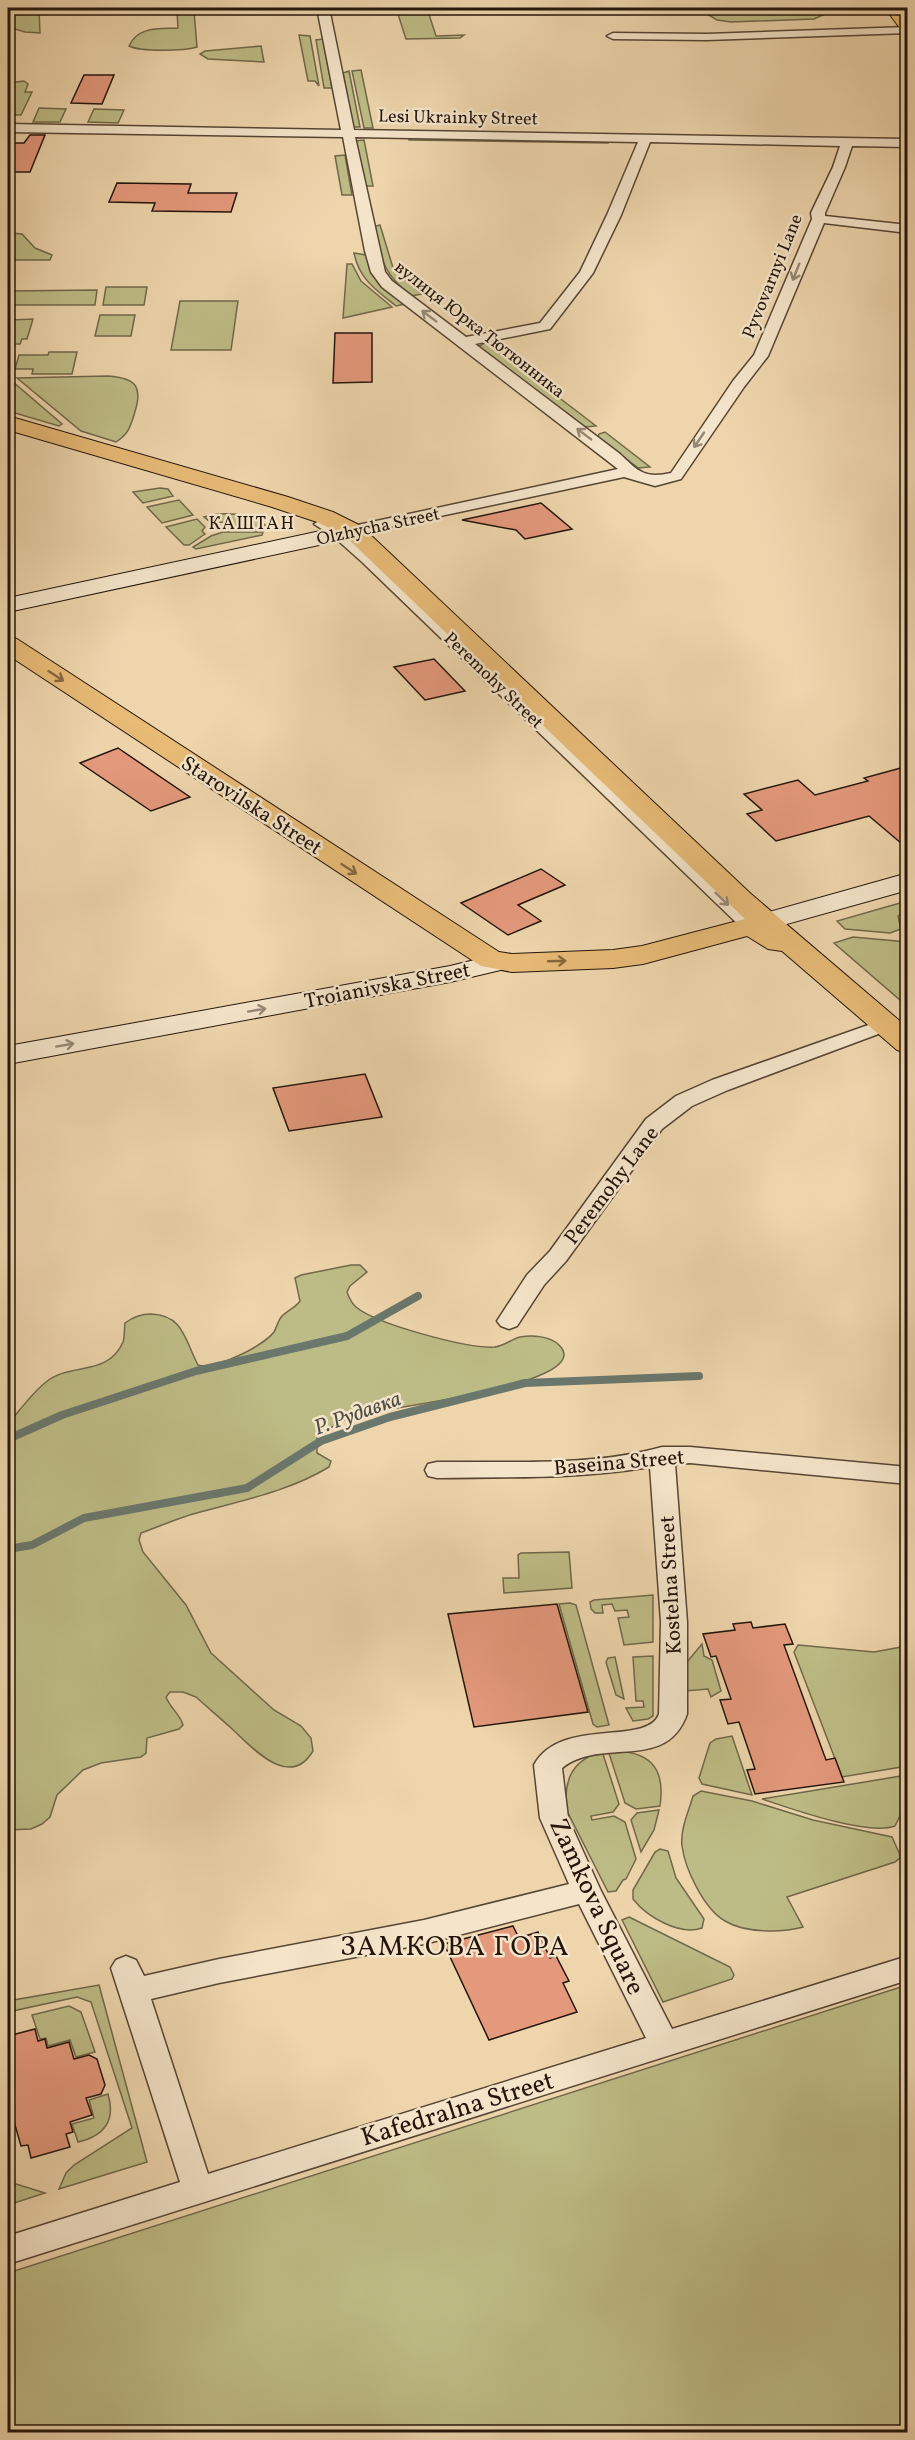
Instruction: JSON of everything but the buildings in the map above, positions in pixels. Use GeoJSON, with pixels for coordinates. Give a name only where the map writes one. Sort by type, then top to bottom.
{"type":"FeatureCollection","features":[{"type":"Feature","properties":{"kind":"main road"},"geometry":{"type":"LineString","coordinates":[[892,8],[908,29]]}},
{"type":"Feature","properties":{"kind":"main road","name":"Peremohy Street"},"geometry":{"type":"LineString","coordinates":[[8,423],[325,517],[346,532],[777,942],[908,1059]]}},
{"type":"Feature","properties":{"kind":"main road","name":"Starovilska Street"},"geometry":{"type":"LineString","coordinates":[[8,644],[468,946],[499,962]]}},
{"type":"Feature","properties":{"kind":"main road","name":"Peremohy Street"},"geometry":{"type":"LineString","coordinates":[[759,924],[908,1044]]}},
{"type":"Feature","properties":{"kind":"main road","name":"Troianivska Street"},"geometry":{"type":"LineString","coordinates":[[499,962],[614,959],[643,955],[759,924]]}},
{"type":"Feature","properties":{"kind":"street","name":"вулиця Юрка Тютюнника"},"geometry":{"type":"LineString","coordinates":[[323,8],[366,229],[378,272],[387,284],[615,457],[626,468],[625,472]]}},
{"type":"Feature","properties":{"kind":"street"},"geometry":{"type":"LineString","coordinates":[[613,36],[707,37],[908,29]]}},
{"type":"Feature","properties":{"kind":"street","name":"Lesi Ukrainky Street"},"geometry":{"type":"LineString","coordinates":[[8,128],[908,143]]}},
{"type":"Feature","properties":{"kind":"street"},"geometry":{"type":"LineString","coordinates":[[462,342],[544,326],[586,273],[614,215],[645,139]]}},
{"type":"Feature","properties":{"kind":"street","name":"Pyvovarnyi Lane"},"geometry":{"type":"LineString","coordinates":[[676,476],[738,384],[761,356],[819,219],[818,213],[839,167],[847,142]]}},
{"type":"Feature","properties":{"kind":"street"},"geometry":{"type":"LineString","coordinates":[[819,219],[908,229]]}},
{"type":"Feature","properties":{"kind":"street","name":"Peremohy Street"},"geometry":{"type":"LineString","coordinates":[[8,429],[294,513],[346,532]]}},
{"type":"Feature","properties":{"kind":"street","name":"Olzhycha Street"},"geometry":{"type":"LineString","coordinates":[[8,605],[625,472],[655,481],[676,476]]}},
{"type":"Feature","properties":{"kind":"street"},"geometry":{"type":"LineString","coordinates":[[759,924],[908,881]]}},
{"type":"Feature","properties":{"kind":"street","name":"Troianivska Street"},"geometry":{"type":"LineString","coordinates":[[8,1055],[450,974],[499,962]]}},
{"type":"Feature","properties":{"kind":"street","name":"Peremohy Lane"},"geometry":{"type":"LineString","coordinates":[[509,1321],[535,1280],[558,1256],[654,1124],[684,1101],[720,1085],[874,1029]]}},
{"type":"Feature","properties":{"kind":"street","name":"Baseina Street"},"geometry":{"type":"LineString","coordinates":[[437,1470],[611,1465],[662,1455],[757,1461],[908,1476]]}},
{"type":"Feature","properties":{"kind":"street","name":"Kostelna Street"},"geometry":{"type":"LineString","coordinates":[[662,1455],[674,1622],[673,1714]]}},
{"type":"Feature","properties":{"kind":"street","name":"Zamkova Square"},"geometry":{"type":"LineString","coordinates":[[664,2044],[587,1891],[554,1818],[550,1805],[548,1765],[557,1756],[569,1750],[590,1744],[654,1737],[665,1732],[671,1725],[673,1714]]}},
{"type":"Feature","properties":{"kind":"street"},"geometry":{"type":"LineString","coordinates":[[198,2190],[130,1980],[219,1971],[424,1932],[587,1891]]}},
{"type":"Feature","properties":{"kind":"street","name":"Kafedralna Street"},"geometry":{"type":"LineString","coordinates":[[8,2250],[908,1968]]}},
{"type":"Feature","properties":{"kind":"shaded area"},"geometry":{"type":"Polygon","coordinates":[[[8,8],[39,8],[40,33],[8,27],[8,8]]]}},
{"type":"Feature","properties":{"kind":"shaded area"},"geometry":{"type":"Polygon","coordinates":[[[396,8],[427,8],[436,36],[464,35],[460,38],[406,39],[396,8]]]}},
{"type":"Feature","properties":{"kind":"shaded area"},"geometry":{"type":"Polygon","coordinates":[[[697,8],[833,8],[834,10],[814,19],[731,22],[717,20],[697,8]]]}},
{"type":"Feature","properties":{"kind":"shaded area"},"geometry":{"type":"Polygon","coordinates":[[[194,11],[197,47],[163,50],[129,46],[143,32],[178,28],[177,12],[194,11]]]}},
{"type":"Feature","properties":{"kind":"shaded area"},"geometry":{"type":"Polygon","coordinates":[[[299,35],[310,36],[319,86],[315,81],[308,81],[299,35]]]}},
{"type":"Feature","properties":{"kind":"shaded area"},"geometry":{"type":"Polygon","coordinates":[[[323,39],[332,88],[324,88],[316,40],[323,39]]]}},
{"type":"Feature","properties":{"kind":"shaded area"},"geometry":{"type":"Polygon","coordinates":[[[261,46],[264,62],[208,59],[200,54],[205,51],[261,46]]]}},
{"type":"Feature","properties":{"kind":"shaded area"},"geometry":{"type":"Polygon","coordinates":[[[361,70],[373,128],[364,128],[352,71],[361,70]]]}},
{"type":"Feature","properties":{"kind":"shaded area"},"geometry":{"type":"Polygon","coordinates":[[[349,71],[360,127],[353,127],[343,73],[349,71]]]}},
{"type":"Feature","properties":{"kind":"shaded area"},"geometry":{"type":"Polygon","coordinates":[[[24,81],[28,84],[25,92],[32,92],[21,115],[10,115],[8,83],[24,81]]]}},
{"type":"Feature","properties":{"kind":"shaded area"},"geometry":{"type":"Polygon","coordinates":[[[39,108],[66,109],[60,122],[33,122],[39,108]]]}},
{"type":"Feature","properties":{"kind":"shaded area"},"geometry":{"type":"Polygon","coordinates":[[[94,109],[124,110],[118,123],[88,122],[94,109]]]}},
{"type":"Feature","properties":{"kind":"shaded area"},"geometry":{"type":"Polygon","coordinates":[[[409,137],[608,141],[608,143],[409,140],[409,137]]]}},
{"type":"Feature","properties":{"kind":"shaded area"},"geometry":{"type":"Polygon","coordinates":[[[364,140],[373,186],[364,186],[355,141],[364,140]]]}},
{"type":"Feature","properties":{"kind":"shaded area"},"geometry":{"type":"Polygon","coordinates":[[[345,155],[352,195],[342,195],[335,156],[345,155]]]}},
{"type":"Feature","properties":{"kind":"shaded area"},"geometry":{"type":"Polygon","coordinates":[[[380,225],[394,271],[422,294],[411,296],[389,273],[373,227],[380,225]]]}},
{"type":"Feature","properties":{"kind":"shaded area"},"geometry":{"type":"Polygon","coordinates":[[[22,234],[35,248],[52,255],[50,260],[8,260],[8,235],[22,234]]]}},
{"type":"Feature","properties":{"kind":"shaded area"},"geometry":{"type":"Polygon","coordinates":[[[354,253],[366,255],[376,277],[405,304],[396,306],[369,283],[356,262],[354,253]]]}},
{"type":"Feature","properties":{"kind":"shaded area"},"geometry":{"type":"Polygon","coordinates":[[[347,264],[352,264],[361,281],[392,307],[343,318],[347,264]]]}},
{"type":"Feature","properties":{"kind":"shaded area"},"geometry":{"type":"Polygon","coordinates":[[[106,287],[147,287],[144,305],[103,305],[106,287]]]}},
{"type":"Feature","properties":{"kind":"shaded area"},"geometry":{"type":"Polygon","coordinates":[[[97,290],[95,305],[8,305],[8,291],[97,290]]]}},
{"type":"Feature","properties":{"kind":"shaded area"},"geometry":{"type":"Polygon","coordinates":[[[180,301],[238,301],[231,350],[171,350],[180,301]]]}},
{"type":"Feature","properties":{"kind":"shaded area"},"geometry":{"type":"Polygon","coordinates":[[[100,315],[135,315],[131,336],[95,336],[100,315]]]}},
{"type":"Feature","properties":{"kind":"shaded area"},"geometry":{"type":"Polygon","coordinates":[[[33,319],[27,339],[22,339],[20,344],[8,344],[11,320],[33,319]]]}},
{"type":"Feature","properties":{"kind":"shaded area"},"geometry":{"type":"Polygon","coordinates":[[[486,342],[596,426],[584,427],[478,347],[486,342]]]}},
{"type":"Feature","properties":{"kind":"shaded area"},"geometry":{"type":"Polygon","coordinates":[[[49,352],[77,352],[72,374],[32,374],[33,369],[15,369],[19,355],[48,355],[49,352]]]}},
{"type":"Feature","properties":{"kind":"shaded area"},"geometry":{"type":"Polygon","coordinates":[[[108,376],[132,382],[138,391],[137,406],[130,427],[116,442],[81,431],[17,378],[108,376]]]}},
{"type":"Feature","properties":{"kind":"shaded area"},"geometry":{"type":"Polygon","coordinates":[[[8,382],[13,382],[62,424],[59,426],[8,411],[8,382]]]}},
{"type":"Feature","properties":{"kind":"shaded area"},"geometry":{"type":"Polygon","coordinates":[[[605,432],[650,467],[638,468],[598,437],[599,434],[605,432]]]}},
{"type":"Feature","properties":{"kind":"shaded area"},"geometry":{"type":"Polygon","coordinates":[[[168,489],[173,496],[143,503],[133,492],[168,489]]]}},
{"type":"Feature","properties":{"kind":"shaded area"},"geometry":{"type":"Polygon","coordinates":[[[179,500],[193,515],[162,523],[147,507],[179,500]]]}},
{"type":"Feature","properties":{"kind":"shaded area"},"geometry":{"type":"Polygon","coordinates":[[[218,514],[253,518],[269,530],[236,530],[230,523],[209,521],[204,517],[218,514]]]}},
{"type":"Feature","properties":{"kind":"shaded area"},"geometry":{"type":"Polygon","coordinates":[[[197,519],[205,527],[202,531],[205,534],[189,545],[184,545],[166,527],[197,519]]]}},
{"type":"Feature","properties":{"kind":"shaded area"},"geometry":{"type":"Polygon","coordinates":[[[223,532],[263,532],[262,535],[196,549],[193,547],[223,532]]]}},
{"type":"Feature","properties":{"kind":"shaded area"},"geometry":{"type":"Polygon","coordinates":[[[907,901],[907,912],[898,916],[901,929],[890,933],[845,929],[837,921],[907,901]]]}},
{"type":"Feature","properties":{"kind":"shaded area"},"geometry":{"type":"Polygon","coordinates":[[[853,937],[907,942],[907,1006],[834,943],[853,937]]]}},
{"type":"Feature","properties":{"kind":"shaded area"},"geometry":{"type":"Polygon","coordinates":[[[360,1265],[367,1272],[350,1286],[347,1292],[350,1300],[356,1307],[382,1321],[444,1340],[482,1347],[495,1347],[520,1337],[541,1337],[559,1345],[563,1359],[547,1372],[518,1383],[480,1393],[352,1417],[317,1436],[317,1453],[331,1461],[329,1467],[313,1476],[280,1489],[187,1516],[141,1533],[139,1540],[143,1552],[186,1605],[211,1653],[274,1710],[301,1726],[311,1738],[313,1751],[303,1762],[293,1767],[282,1766],[259,1754],[196,1697],[183,1692],[170,1692],[166,1697],[182,1721],[183,1725],[179,1729],[147,1738],[146,1753],[141,1757],[101,1763],[83,1770],[57,1795],[50,1817],[42,1824],[31,1829],[8,1830],[8,1424],[46,1382],[66,1372],[98,1365],[108,1360],[123,1342],[125,1323],[134,1318],[151,1314],[162,1315],[170,1319],[182,1331],[198,1365],[215,1364],[238,1356],[260,1344],[274,1332],[284,1314],[300,1301],[295,1278],[360,1265]]]}},
{"type":"Feature","properties":{"kind":"shaded area"},"geometry":{"type":"Polygon","coordinates":[[[569,1552],[572,1588],[504,1593],[503,1578],[519,1578],[518,1555],[521,1553],[569,1552]]]}},
{"type":"Feature","properties":{"kind":"shaded area"},"geometry":{"type":"Polygon","coordinates":[[[653,1595],[653,1642],[624,1645],[618,1618],[629,1617],[627,1610],[615,1611],[612,1604],[602,1605],[603,1613],[595,1613],[591,1609],[590,1602],[594,1600],[653,1595]]]}},
{"type":"Feature","properties":{"kind":"shaded area"},"geometry":{"type":"Polygon","coordinates":[[[559,1604],[576,1605],[609,1725],[597,1727],[593,1724],[559,1604]]]}},
{"type":"Feature","properties":{"kind":"shaded area"},"geometry":{"type":"Polygon","coordinates":[[[702,1644],[704,1656],[712,1660],[721,1691],[711,1697],[708,1689],[685,1691],[687,1662],[702,1644]]]}},
{"type":"Feature","properties":{"kind":"shaded area"},"geometry":{"type":"Polygon","coordinates":[[[798,1645],[874,1652],[907,1646],[907,1766],[842,1777],[794,1652],[798,1645]]]}},
{"type":"Feature","properties":{"kind":"shaded area"},"geometry":{"type":"Polygon","coordinates":[[[653,1656],[653,1716],[633,1721],[626,1708],[644,1707],[643,1701],[636,1701],[633,1657],[653,1656]]]}},
{"type":"Feature","properties":{"kind":"shaded area"},"geometry":{"type":"Polygon","coordinates":[[[615,1657],[624,1699],[616,1695],[606,1662],[608,1658],[615,1657]]]}},
{"type":"Feature","properties":{"kind":"shaded area"},"geometry":{"type":"Polygon","coordinates":[[[732,1736],[752,1795],[702,1784],[699,1778],[710,1743],[716,1739],[732,1736]]]}},
{"type":"Feature","properties":{"kind":"shaded area"},"geometry":{"type":"Polygon","coordinates":[[[608,1750],[634,1753],[651,1763],[660,1780],[660,1806],[636,1809],[625,1803],[608,1750]]]}},
{"type":"Feature","properties":{"kind":"shaded area"},"geometry":{"type":"Polygon","coordinates":[[[602,1751],[619,1804],[613,1812],[591,1816],[592,1820],[614,1816],[625,1822],[636,1859],[626,1879],[616,1891],[608,1892],[569,1815],[566,1816],[566,1793],[570,1775],[582,1761],[602,1751]]]}},
{"type":"Feature","properties":{"kind":"shaded area"},"geometry":{"type":"Polygon","coordinates":[[[907,1775],[907,1802],[895,1826],[867,1827],[829,1820],[762,1799],[907,1775]]]}},
{"type":"Feature","properties":{"kind":"shaded area"},"geometry":{"type":"Polygon","coordinates":[[[701,1791],[752,1801],[813,1820],[892,1837],[901,1857],[895,1862],[787,1897],[803,1927],[763,1931],[733,1925],[717,1915],[703,1898],[691,1877],[684,1855],[682,1833],[685,1820],[693,1796],[701,1791]]]}},
{"type":"Feature","properties":{"kind":"shaded area"},"geometry":{"type":"Polygon","coordinates":[[[659,1810],[654,1830],[641,1852],[631,1820],[637,1813],[659,1810]]]}},
{"type":"Feature","properties":{"kind":"shaded area"},"geometry":{"type":"Polygon","coordinates":[[[660,1849],[668,1851],[676,1878],[704,1919],[702,1928],[684,1929],[664,1923],[639,1906],[633,1899],[633,1890],[655,1852],[660,1849]]]}},
{"type":"Feature","properties":{"kind":"shaded area"},"geometry":{"type":"Polygon","coordinates":[[[629,1917],[730,1967],[734,1975],[732,1979],[663,2002],[622,1920],[629,1917]]]}},
{"type":"Feature","properties":{"kind":"shaded area"},"geometry":{"type":"Polygon","coordinates":[[[99,1985],[147,2162],[59,2189],[66,2173],[74,2165],[132,2128],[91,2002],[77,1997],[8,2012],[8,2001],[99,1985]]]}},
{"type":"Feature","properties":{"kind":"shaded area"},"geometry":{"type":"Polygon","coordinates":[[[907,1985],[907,2432],[8,2432],[8,2273],[907,1985]]]}},
{"type":"Feature","properties":{"kind":"shaded area"},"geometry":{"type":"Polygon","coordinates":[[[69,2006],[81,2012],[95,2052],[76,2057],[70,2040],[48,2046],[46,2038],[40,2039],[32,2015],[69,2006]]]}},
{"type":"Feature","properties":{"kind":"shaded area"},"geometry":{"type":"Polygon","coordinates":[[[108,2094],[110,2112],[106,2126],[95,2136],[78,2142],[72,2124],[94,2118],[89,2100],[108,2094]]]}},
{"type":"Feature","properties":{"kind":"shaded area"},"geometry":{"type":"Polygon","coordinates":[[[16,2184],[45,2193],[8,2205],[8,2186],[16,2184]]]}},
{"type":"Feature","properties":{"kind":"waterway"},"geometry":{"type":"LineString","coordinates":[[8,1439],[62,1415],[196,1371],[347,1336],[418,1296]]}},
{"type":"Feature","properties":{"kind":"waterway","name":"Р. Рудавка"},"geometry":{"type":"LineString","coordinates":[[8,1549],[32,1545],[84,1518],[247,1488],[321,1441],[390,1417],[525,1383],[699,1376]]}},
{"type":"Feature","properties":{"kind":"district","name":"КАШТАН"},"geometry":{"type":"Point","coordinates":[252,523]}},
{"type":"Feature","properties":{"kind":"district","name":"ЗАМКОВА ГОРА"},"geometry":{"type":"Point","coordinates":[455,1945]}}]}
